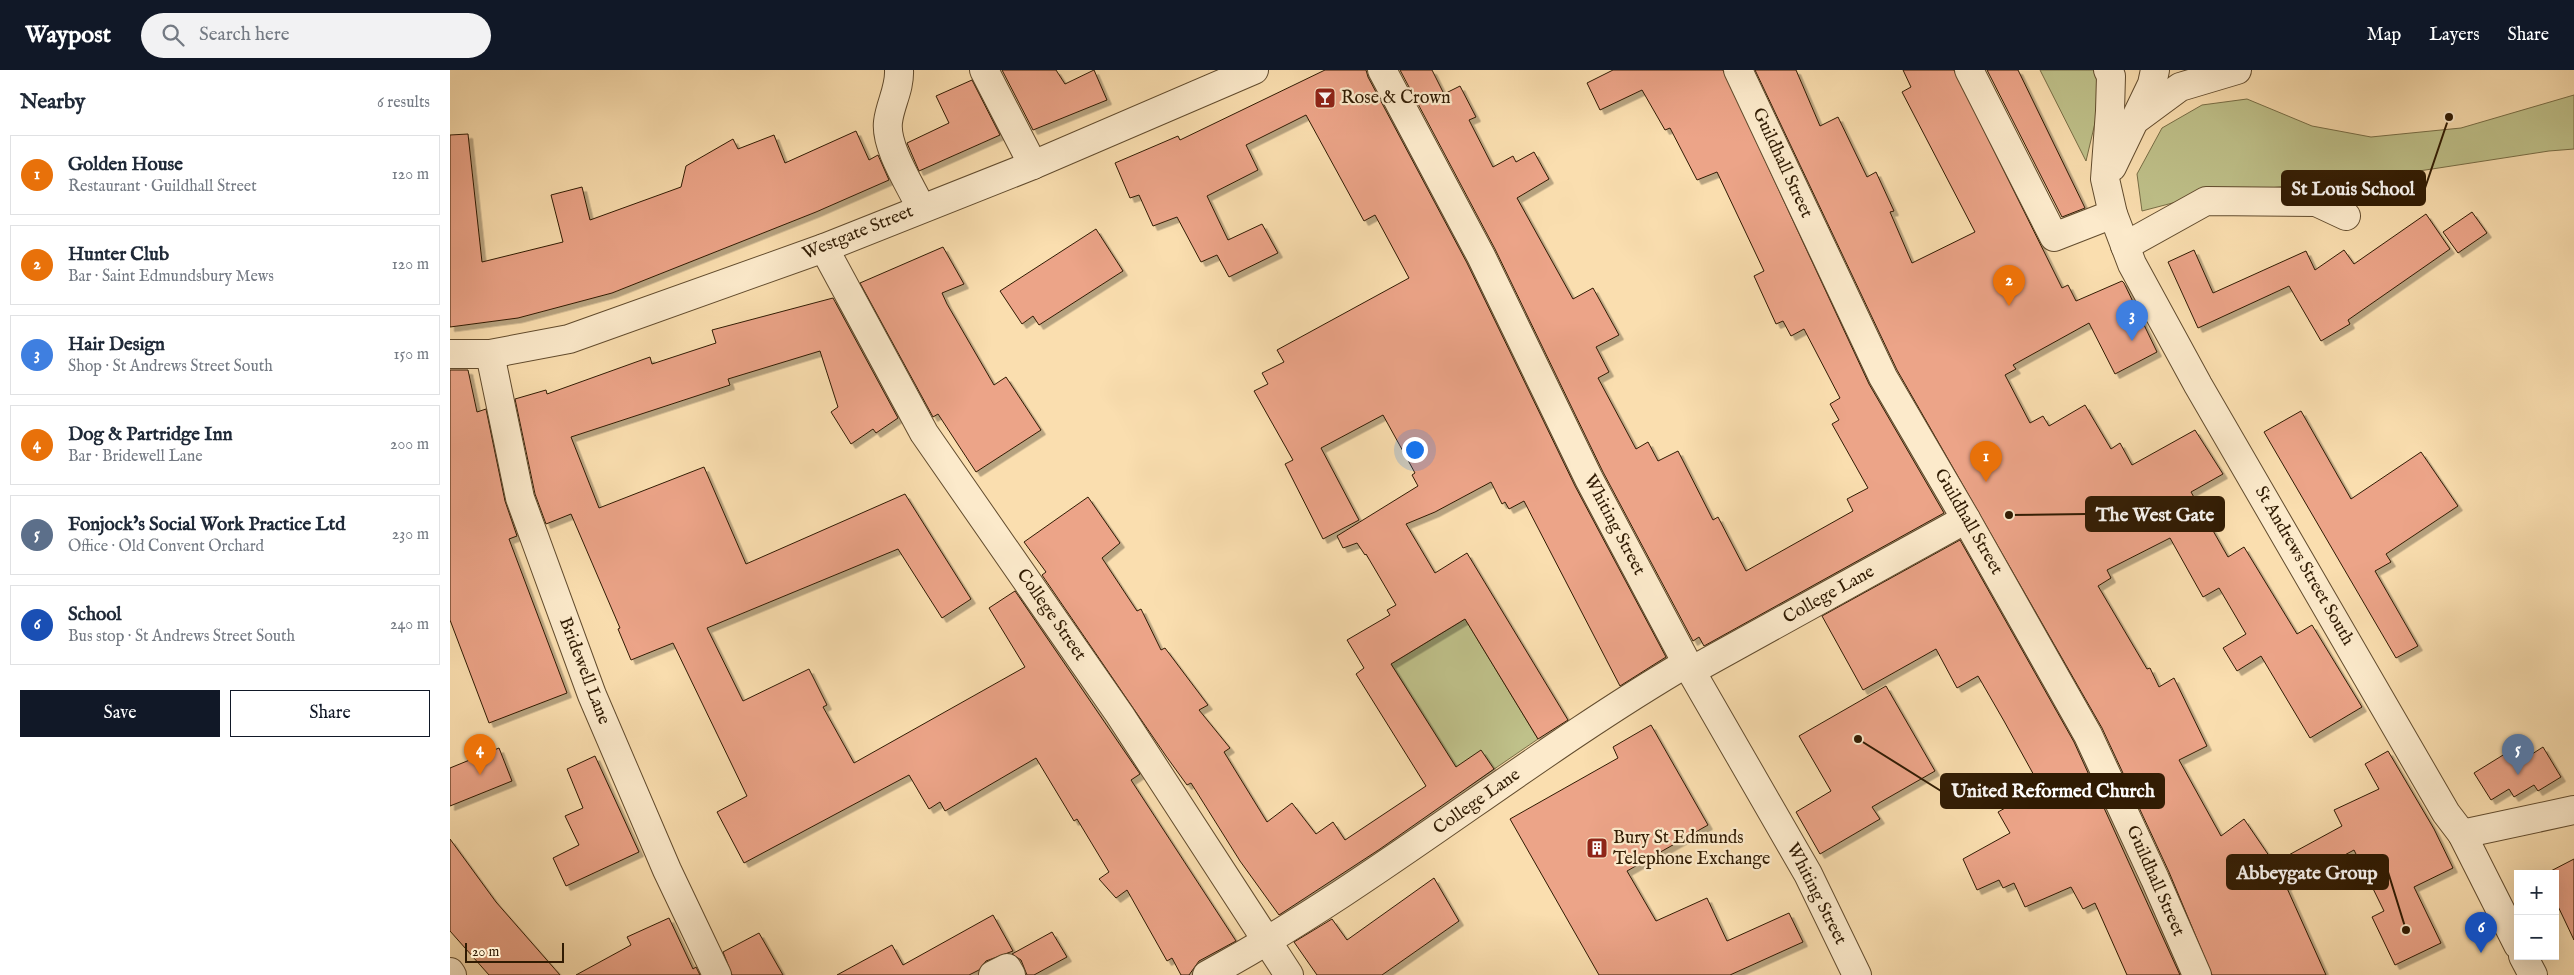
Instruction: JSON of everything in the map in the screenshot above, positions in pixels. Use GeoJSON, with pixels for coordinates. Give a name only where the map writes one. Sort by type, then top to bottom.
{"type":"FeatureCollection","features":[{"type":"Feature","properties":{"kind":"street"},"geometry":{"type":"LineString","coordinates":[[899,70],[900,80],[888,124],[892,148],[921,208]]}},
{"type":"Feature","properties":{"kind":"street"},"geometry":{"type":"LineString","coordinates":[[984,70],[1033,165]]}},
{"type":"Feature","properties":{"kind":"street","name":"Westgate Street"},"geometry":{"type":"LineString","coordinates":[[450,354],[490,354],[569,339],[824,248],[1033,165],[1254,70]]}},
{"type":"Feature","properties":{"kind":"street","name":"Whiting Street"},"geometry":{"type":"LineString","coordinates":[[1382,70],[1481,256],[1589,479],[1689,667],[1808,874],[1857,975]]}},
{"type":"Feature","properties":{"kind":"street","name":"Guildhall Street"},"geometry":{"type":"LineString","coordinates":[[1738,70],[1883,377],[2088,735],[2197,975]]}},
{"type":"Feature","properties":{"kind":"street"},"geometry":{"type":"LineString","coordinates":[[1969,70],[2054,237],[2113,214]]}},
{"type":"Feature","properties":{"kind":"street","name":"St Andrews Street South"},"geometry":{"type":"LineString","coordinates":[[2108,70],[2110,76],[2110,111],[2105,179],[2113,214],[2132,264],[2198,385],[2446,813],[2462,834],[2514,937]]}},
{"type":"Feature","properties":{"kind":"street"},"geometry":{"type":"LineString","coordinates":[[2105,179],[2152,84],[2155,70]]}},
{"type":"Feature","properties":{"kind":"street"},"geometry":{"type":"LineString","coordinates":[[2134,120],[2180,87],[2237,70]]}},
{"type":"Feature","properties":{"kind":"street"},"geometry":{"type":"LineString","coordinates":[[2125,246],[2206,200],[2316,202],[2346,216]]}},
{"type":"Feature","properties":{"kind":"street","name":"College Street"},"geometry":{"type":"LineString","coordinates":[[824,248],[924,433],[1120,714],[1268,942],[1280,972]]}},
{"type":"Feature","properties":{"kind":"street","name":"Bridewell Lane"},"geometry":{"type":"LineString","coordinates":[[490,354],[520,498],[588,686],[667,870],[718,975]]}},
{"type":"Feature","properties":{"kind":"street","name":"College Lane"},"geometry":{"type":"LineString","coordinates":[[1206,975],[1268,942],[1358,884],[1652,683],[1689,667],[1966,519]]}},
{"type":"Feature","properties":{"kind":"street"},"geometry":{"type":"LineString","coordinates":[[2462,834],[2574,810]]}},
{"type":"Feature","properties":{"kind":"street"},"geometry":{"type":"LineString","coordinates":[[2525,960],[2533,975]]}},
{"type":"Feature","properties":{"kind":"street"},"geometry":{"type":"LineString","coordinates":[[993,975],[1007,968],[1011,975]]}},
{"type":"Feature","properties":{"kind":"green space"},"geometry":{"type":"Polygon","coordinates":[[[2040,70],[2096,70],[2099,106],[2086,161],[2040,70]]]}},
{"type":"Feature","properties":{"kind":"green space"},"geometry":{"type":"Polygon","coordinates":[[[2574,95],[2574,149],[2549,151],[2393,175],[2203,195],[2142,211],[2137,174],[2162,128],[2202,105],[2247,99],[2312,126],[2371,137],[2461,128],[2574,95]]]}},
{"type":"Feature","properties":{"kind":"green space"},"geometry":{"type":"Polygon","coordinates":[[[1465,619],[1538,739],[1468,787],[1391,664],[1465,619]]]}},
{"type":"Feature","properties":{"kind":"building"},"geometry":{"type":"Polygon","coordinates":[[[1002,70],[1056,70],[1065,84],[1094,70],[1107,100],[1033,130],[1002,70]]]}},
{"type":"Feature","properties":{"kind":"building"},"geometry":{"type":"Polygon","coordinates":[[[1325,70],[1366,70],[1467,263],[1575,486],[1666,657],[1620,686],[1524,501],[1509,509],[1505,502],[1502,504],[1491,482],[1435,512],[1406,524],[1435,573],[1467,553],[1568,720],[1538,739],[1465,619],[1391,664],[1456,767],[1481,750],[1494,769],[1380,849],[1279,915],[1240,861],[1191,783],[1187,785],[1166,756],[1042,575],[1046,572],[1024,542],[1088,497],[1120,543],[1102,558],[1137,611],[1141,609],[1161,650],[1165,648],[1208,705],[1199,710],[1230,748],[1224,752],[1267,822],[1292,803],[1316,834],[1333,822],[1345,840],[1426,786],[1356,674],[1364,668],[1347,640],[1390,615],[1387,610],[1396,605],[1366,554],[1357,543],[1343,548],[1337,536],[1418,486],[1412,475],[1415,473],[1383,415],[1321,448],[1359,520],[1323,539],[1285,464],[1293,460],[1254,391],[1268,384],[1262,373],[1284,362],[1277,350],[1409,278],[1375,215],[1364,221],[1306,115],[1246,145],[1258,170],[1207,196],[1228,240],[1262,224],[1278,253],[1229,277],[1217,255],[1201,262],[1177,217],[1153,226],[1139,195],[1130,198],[1115,163],[1178,136],[1180,140],[1325,70]]]}},
{"type":"Feature","properties":{"kind":"building"},"geometry":{"type":"Polygon","coordinates":[[[1400,70],[1432,70],[1444,94],[1460,86],[1476,117],[1469,120],[1493,167],[1513,156],[1516,162],[1534,152],[1549,179],[1517,198],[1573,299],[1593,288],[1619,335],[1596,347],[1609,372],[1598,378],[1636,449],[1648,442],[1658,461],[1678,451],[1713,520],[1718,517],[1746,571],[1853,511],[1847,499],[1868,488],[1832,424],[1839,420],[1830,404],[1840,398],[1804,329],[1791,336],[1783,321],[1776,324],[1754,276],[1764,271],[1717,172],[1697,180],[1670,128],[1665,130],[1642,90],[1600,110],[1587,83],[1613,70],[1723,70],[1869,384],[1944,513],[1704,646],[1699,637],[1693,641],[1603,472],[1495,249],[1400,70]]]}},
{"type":"Feature","properties":{"kind":"building"},"geometry":{"type":"Polygon","coordinates":[[[1755,70],[1796,70],[1820,126],[1838,117],[1867,177],[1876,172],[1894,211],[1890,212],[1912,263],[1975,232],[1902,92],[1911,87],[1903,70],[1954,70],[2062,288],[2068,285],[2076,301],[2122,281],[2124,283],[2157,352],[2115,374],[2089,323],[2013,365],[2016,369],[2005,375],[2030,423],[2043,416],[2049,426],[2085,405],[2111,449],[2120,443],[2132,465],[2195,430],[2223,474],[2191,492],[2228,557],[2244,547],[2297,634],[2312,625],[2362,707],[2310,738],[2261,656],[2237,671],[2223,648],[2246,634],[2219,588],[2203,597],[2170,538],[2107,570],[2111,578],[2098,586],[2147,669],[2150,668],[2159,687],[2174,678],[2207,746],[2179,760],[2221,836],[2244,819],[2274,863],[2342,826],[2334,810],[2379,789],[2365,764],[2388,751],[2434,829],[2453,868],[2414,887],[2441,943],[2395,965],[2372,917],[2384,911],[2354,850],[2286,886],[2326,975],[2212,975],[2169,872],[2102,728],[1897,370],[1755,70]]]}},
{"type":"Feature","properties":{"kind":"building"},"geometry":{"type":"Polygon","coordinates":[[[1987,70],[2018,70],[2085,208],[2062,217],[1987,70]]]}},
{"type":"Feature","properties":{"kind":"building"},"geometry":{"type":"Polygon","coordinates":[[[972,80],[1000,135],[919,171],[907,143],[949,123],[936,96],[972,80]]]}},
{"type":"Feature","properties":{"kind":"building"},"geometry":{"type":"Polygon","coordinates":[[[856,131],[869,160],[878,155],[889,180],[816,212],[612,293],[518,318],[450,327],[450,135],[468,134],[482,262],[563,242],[551,195],[582,187],[590,220],[681,187],[686,166],[733,139],[738,149],[774,135],[785,163],[856,131]]]}},
{"type":"Feature","properties":{"kind":"building"},"geometry":{"type":"Polygon","coordinates":[[[2472,212],[2487,233],[2458,253],[2443,232],[2472,212]]]}},
{"type":"Feature","properties":{"kind":"building"},"geometry":{"type":"Polygon","coordinates":[[[2426,214],[2450,249],[2348,320],[2350,324],[2321,341],[2289,286],[2198,328],[2168,262],[2194,250],[2213,293],[2306,251],[2315,270],[2344,250],[2354,264],[2426,214]]]}},
{"type":"Feature","properties":{"kind":"building"},"geometry":{"type":"Polygon","coordinates":[[[1096,229],[1123,271],[1039,325],[1033,316],[1022,324],[1000,291],[1096,229]]]}},
{"type":"Feature","properties":{"kind":"building"},"geometry":{"type":"Polygon","coordinates":[[[943,247],[964,284],[942,293],[947,304],[994,385],[1006,377],[1041,430],[976,472],[938,414],[933,417],[860,283],[943,247]]]}},
{"type":"Feature","properties":{"kind":"building"},"geometry":{"type":"Polygon","coordinates":[[[833,298],[898,418],[876,433],[873,429],[851,444],[831,412],[838,407],[820,351],[728,379],[730,385],[571,437],[599,508],[704,467],[746,564],[905,494],[971,599],[942,618],[898,549],[707,628],[743,701],[809,669],[827,705],[823,707],[854,763],[1025,667],[989,608],[1015,591],[1140,774],[1131,780],[1236,941],[1199,961],[1189,975],[1181,975],[1172,958],[1167,961],[1127,890],[1116,898],[1099,879],[1109,872],[1077,819],[1074,821],[1036,758],[945,811],[940,802],[929,809],[909,775],[744,863],[717,812],[747,796],[673,643],[631,660],[618,629],[620,628],[571,514],[546,524],[535,494],[515,399],[546,390],[547,394],[650,357],[652,364],[716,343],[712,330],[833,298]]]}},
{"type":"Feature","properties":{"kind":"building"},"geometry":{"type":"Polygon","coordinates":[[[450,370],[468,370],[477,412],[486,409],[505,501],[517,536],[509,539],[567,693],[489,723],[450,620],[450,370]]]}},
{"type":"Feature","properties":{"kind":"building"},"geometry":{"type":"Polygon","coordinates":[[[2301,411],[2351,499],[2421,452],[2458,506],[2386,554],[2391,562],[2375,571],[2418,646],[2396,658],[2264,432],[2301,411]]]}},
{"type":"Feature","properties":{"kind":"building"},"geometry":{"type":"Polygon","coordinates":[[[1960,540],[2074,742],[2180,975],[2127,975],[2095,903],[2083,909],[2071,887],[2025,907],[2014,883],[2003,888],[1999,880],[1977,890],[1963,859],[2010,833],[1998,812],[2041,788],[2004,721],[1978,676],[1957,688],[1936,649],[1863,690],[1822,616],[1960,540]]]}},
{"type":"Feature","properties":{"kind":"building"},"geometry":{"type":"Polygon","coordinates":[[[1886,686],[1935,771],[1872,807],[1880,819],[1820,854],[1796,812],[1831,791],[1799,736],[1886,686]]]}},
{"type":"Feature","properties":{"kind":"building","name":"Bury St Edmunds Telephone Exchange"},"geometry":{"type":"Polygon","coordinates":[[[1651,725],[1708,825],[1627,871],[1656,921],[1707,898],[1727,941],[1789,913],[1803,942],[1730,975],[1599,975],[1510,819],[1618,758],[1613,747],[1651,725]]]}},
{"type":"Feature","properties":{"kind":"building"},"geometry":{"type":"Polygon","coordinates":[[[2543,747],[2561,777],[2538,791],[2534,785],[2514,797],[2509,789],[2491,800],[2474,773],[2508,752],[2515,765],[2543,747]]]}},
{"type":"Feature","properties":{"kind":"building"},"geometry":{"type":"Polygon","coordinates":[[[499,748],[512,781],[450,806],[450,768],[499,748]]]}},
{"type":"Feature","properties":{"kind":"building"},"geometry":{"type":"Polygon","coordinates":[[[595,756],[639,852],[566,886],[553,858],[579,845],[565,816],[583,808],[567,769],[595,756]]]}},
{"type":"Feature","properties":{"kind":"building"},"geometry":{"type":"Polygon","coordinates":[[[450,839],[496,902],[560,975],[489,975],[450,931],[450,839]]]}},
{"type":"Feature","properties":{"kind":"building"},"geometry":{"type":"Polygon","coordinates":[[[2574,859],[2574,940],[2559,908],[2559,870],[2553,870],[2574,859]]]}},
{"type":"Feature","properties":{"kind":"building"},"geometry":{"type":"Polygon","coordinates":[[[1434,878],[1459,921],[1382,975],[1317,975],[1294,942],[1332,919],[1347,940],[1434,878]]]}},
{"type":"Feature","properties":{"kind":"building"},"geometry":{"type":"Polygon","coordinates":[[[993,915],[1013,951],[986,961],[979,970],[969,975],[837,975],[892,945],[903,965],[993,915]]]}},
{"type":"Feature","properties":{"kind":"building"},"geometry":{"type":"Polygon","coordinates":[[[669,918],[693,969],[696,967],[700,975],[576,975],[631,945],[627,937],[669,918]]]}},
{"type":"Feature","properties":{"kind":"building"},"geometry":{"type":"Polygon","coordinates":[[[1052,932],[1067,957],[1034,975],[1027,975],[1021,960],[1012,954],[1052,932]]]}},
{"type":"Feature","properties":{"kind":"building"},"geometry":{"type":"Polygon","coordinates":[[[759,933],[783,975],[732,975],[723,952],[759,933]]]}},
{"type":"Feature","properties":{"kind":"place","name":"Rose & Crown"},"geometry":{"type":"Point","coordinates":[1325,98]}},
{"type":"Feature","properties":{"kind":"place","name":"St Louis School"},"geometry":{"type":"Point","coordinates":[2449,117]}},
{"type":"Feature","properties":{"kind":"place","name":"Hunter Club"},"geometry":{"type":"Point","coordinates":[2009,306]}},
{"type":"Feature","properties":{"kind":"place","name":"Hair Design"},"geometry":{"type":"Point","coordinates":[2132,341]}},
{"type":"Feature","properties":{"kind":"place","name":"Golden House"},"geometry":{"type":"Point","coordinates":[1986,482]}},
{"type":"Feature","properties":{"kind":"place","name":"The West Gate"},"geometry":{"type":"Point","coordinates":[2009,515]}},
{"type":"Feature","properties":{"kind":"place","name":"United Reformed Church"},"geometry":{"type":"Point","coordinates":[1858,739]}},
{"type":"Feature","properties":{"kind":"place","name":"Dog & Partridge Inn"},"geometry":{"type":"Point","coordinates":[480,775]}},
{"type":"Feature","properties":{"kind":"place","name":"Fonjock's Social Work Practice Ltd"},"geometry":{"type":"Point","coordinates":[2518,775]}},
{"type":"Feature","properties":{"kind":"place","name":"Bury St Edmunds Telephone Exchange"},"geometry":{"type":"Point","coordinates":[1597,848]}},
{"type":"Feature","properties":{"kind":"place","name":"Abbeygate Group"},"geometry":{"type":"Point","coordinates":[2406,930]}},
{"type":"Feature","properties":{"kind":"place","name":"School"},"geometry":{"type":"Point","coordinates":[2481,953]}}]}
